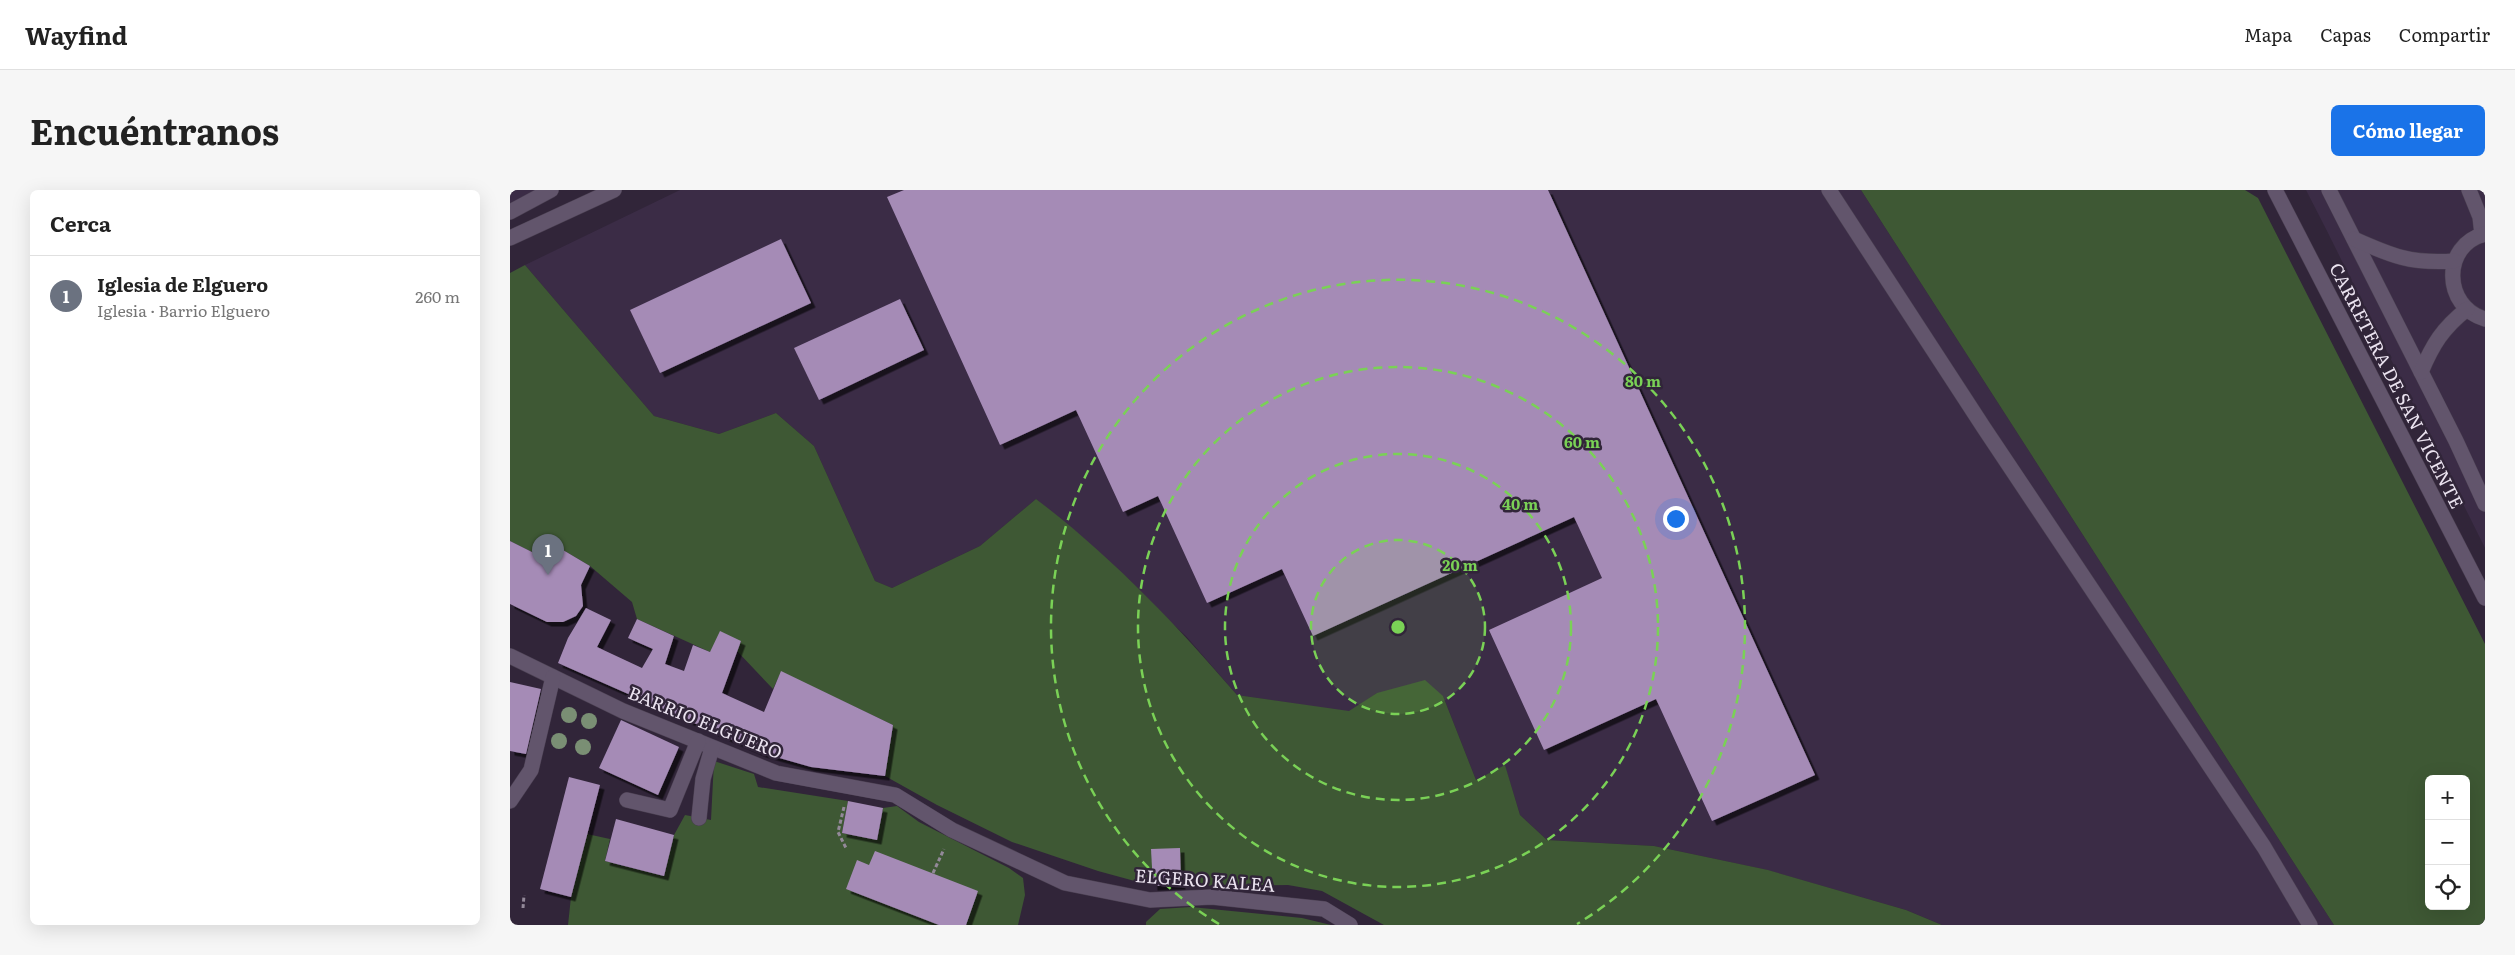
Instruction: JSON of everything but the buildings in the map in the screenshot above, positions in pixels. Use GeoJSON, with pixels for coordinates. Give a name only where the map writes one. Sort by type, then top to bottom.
{"type":"FeatureCollection","features":[{"type":"Feature","properties":{"kind":"street"},"geometry":{"type":"LineString","coordinates":[[510,212],[551,190]]}},
{"type":"Feature","properties":{"kind":"street"},"geometry":{"type":"LineString","coordinates":[[510,238],[614,190]]}},
{"type":"Feature","properties":{"kind":"street"},"geometry":{"type":"LineString","coordinates":[[1829,190],[1984,428],[2264,847],[2310,925]]}},
{"type":"Feature","properties":{"kind":"street","name":"CARRETERA DE SAN VICENTE"},"geometry":{"type":"LineString","coordinates":[[2275,190],[2485,598]]}},
{"type":"Feature","properties":{"kind":"street"},"geometry":{"type":"LineString","coordinates":[[2329,190],[2485,504]]}},
{"type":"Feature","properties":{"kind":"street"},"geometry":{"type":"LineString","coordinates":[[2469,190],[2480,217],[2484,234],[2470,240],[2454,261],[2453,287],[2458,300],[2467,309],[2485,319]]}},
{"type":"Feature","properties":{"kind":"street"},"geometry":{"type":"LineString","coordinates":[[2354,240],[2391,256],[2410,261],[2454,261]]}},
{"type":"Feature","properties":{"kind":"street"},"geometry":{"type":"LineString","coordinates":[[2421,372],[2441,332],[2467,309]]}},
{"type":"Feature","properties":{"kind":"street","name":"BARRIO ELGUERO"},"geometry":{"type":"LineString","coordinates":[[510,656],[623,712],[776,773],[895,795]]}},
{"type":"Feature","properties":{"kind":"street"},"geometry":{"type":"LineString","coordinates":[[510,802],[531,770],[553,677]]}},
{"type":"Feature","properties":{"kind":"street"},"geometry":{"type":"LineString","coordinates":[[627,800],[670,810],[698,741]]}},
{"type":"Feature","properties":{"kind":"street"},"geometry":{"type":"LineString","coordinates":[[699,818],[702,779],[712,748]]}},
{"type":"Feature","properties":{"kind":"street","name":"ELGERO KALEA"},"geometry":{"type":"LineString","coordinates":[[895,795],[952,830],[1065,883],[1150,900],[1212,897],[1324,910],[1350,925]]}},
{"type":"Feature","properties":{"kind":"path"},"geometry":{"type":"LineString","coordinates":[[846,848],[838,832],[847,786]]}},
{"type":"Feature","properties":{"kind":"path"},"geometry":{"type":"LineString","coordinates":[[523,908],[524,895]]}},
{"type":"Feature","properties":{"kind":"shaded area"},"geometry":{"type":"Polygon","coordinates":[[[510,190],[546,190],[510,208],[510,190]]]}},
{"type":"Feature","properties":{"kind":"shaded area"},"geometry":{"type":"Polygon","coordinates":[[[680,190],[1861,190],[2334,925],[1942,925],[1906,910],[1767,870],[1654,846],[1547,840],[1520,815],[1505,766],[1476,780],[1443,696],[1377,693],[1349,712],[1237,695],[1186,636],[1036,499],[980,546],[892,588],[875,581],[814,446],[776,413],[719,434],[654,416],[525,265],[680,190]]]}},
{"type":"Feature","properties":{"kind":"shaded area"},"geometry":{"type":"Polygon","coordinates":[[[2306,190],[2485,190],[2485,548],[2327,231],[2306,190]]]}},
{"type":"Feature","properties":{"kind":"green space"},"geometry":{"type":"Polygon","coordinates":[[[1861,190],[2245,190],[2258,198],[2485,644],[2485,925],[2334,925],[1861,190]]]}},
{"type":"Feature","properties":{"kind":"green space"},"geometry":{"type":"Polygon","coordinates":[[[525,265],[654,416],[719,434],[776,413],[814,446],[875,581],[892,588],[980,546],[1036,499],[1090,543],[1141,591],[1237,695],[1349,711],[1377,693],[1425,680],[1443,696],[1476,780],[1505,765],[1520,815],[1547,840],[1654,846],[1768,870],[1906,910],[1942,925],[1384,925],[1322,891],[1288,885],[1153,886],[1098,871],[1012,842],[937,805],[885,776],[893,725],[781,672],[773,689],[737,651],[741,641],[710,652],[637,619],[632,602],[590,566],[558,547],[550,561],[510,541],[510,273],[525,265]]]}},
{"type":"Feature","properties":{"kind":"green space"},"geometry":{"type":"Polygon","coordinates":[[[714,761],[754,774],[758,787],[848,801],[842,833],[877,840],[883,808],[897,806],[919,822],[1009,868],[1023,878],[1025,895],[1018,925],[568,925],[571,897],[587,834],[610,839],[605,861],[664,876],[674,835],[685,815],[711,820],[714,761]]]}},
{"type":"Feature","properties":{"kind":"green space"},"geometry":{"type":"Polygon","coordinates":[[[1191,907],[1302,918],[1331,925],[1146,925],[1146,922],[1160,909],[1191,907]]]}},
{"type":"Feature","properties":{"kind":"place","name":"Iglesia de Elguero"},"geometry":{"type":"Point","coordinates":[548,575]}}]}
